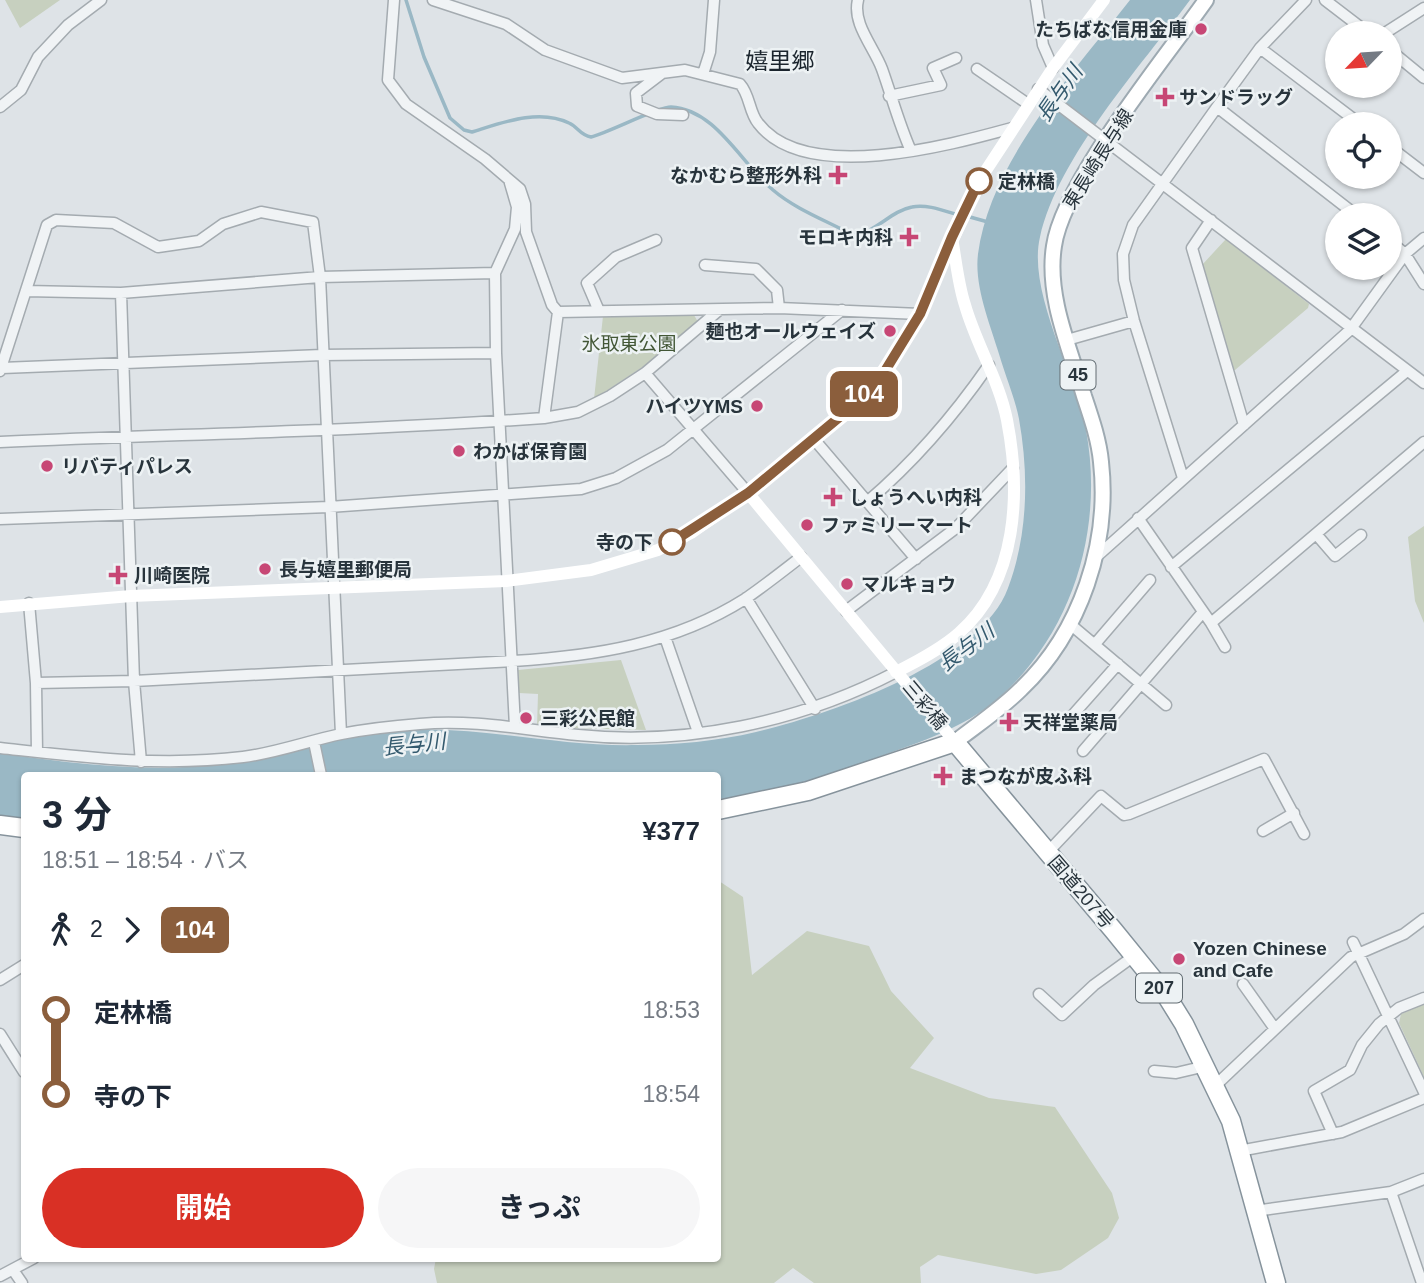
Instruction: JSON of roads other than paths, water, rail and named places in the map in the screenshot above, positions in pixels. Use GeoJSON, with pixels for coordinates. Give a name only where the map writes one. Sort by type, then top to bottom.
{"type":"FeatureCollection","features":[{"type":"Feature","properties":{"kind":"highway"},"geometry":{"type":"LineString","coordinates":[[721,809],[808,791],[952,738]]}},
{"type":"Feature","properties":{"kind":"highway","name":"国道207号"},"geometry":{"type":"LineString","coordinates":[[952,738],[1166,995],[1216,1086],[1239,1151],[1276,1283]]}},
{"type":"Feature","properties":{"kind":"highway"},"geometry":{"type":"LineString","coordinates":[[0,825],[21,828]]}},
{"type":"Feature","properties":{"kind":"main road","name":"東長崎長与線"},"geometry":{"type":"LineString","coordinates":[[952,738],[1021,690],[1046,661],[1070,624],[1095,559],[1102,509],[1101,461],[1055,296],[1054,247],[1061,220],[1103,139],[1206,0]]}},
{"type":"Feature","properties":{"kind":"street"},"geometry":{"type":"LineString","coordinates":[[0,107],[21,90],[38,57],[61,33],[101,0]]}},
{"type":"Feature","properties":{"kind":"street"},"geometry":{"type":"LineString","coordinates":[[394,0],[387,70],[395,93],[406,104],[485,159],[520,189],[525,204],[526,232],[552,305],[558,312],[544,418]]}},
{"type":"Feature","properties":{"kind":"street"},"geometry":{"type":"LineString","coordinates":[[433,0],[506,24],[545,50],[622,78],[685,70],[740,84],[758,124],[786,145],[829,155],[911,151],[1012,128]]}},
{"type":"Feature","properties":{"kind":"street"},"geometry":{"type":"LineString","coordinates":[[703,74],[710,52],[714,0]]}},
{"type":"Feature","properties":{"kind":"street"},"geometry":{"type":"LineString","coordinates":[[858,0],[863,33],[882,69],[911,151]]}},
{"type":"Feature","properties":{"kind":"street"},"geometry":{"type":"LineString","coordinates":[[1036,0],[1043,45],[1053,68]]}},
{"type":"Feature","properties":{"kind":"street"},"geometry":{"type":"LineString","coordinates":[[0,607],[131,596],[506,581],[591,570],[658,550],[691,534],[748,493],[854,405],[885,371],[920,314],[979,181],[1028,104],[1042,93],[1053,68],[1104,0]]}},
{"type":"Feature","properties":{"kind":"street"},"geometry":{"type":"LineString","coordinates":[[1184,478],[1134,321],[1124,280],[1123,254],[1133,225],[1217,107],[1260,48],[1306,0]]}},
{"type":"Feature","properties":{"kind":"street"},"geometry":{"type":"LineString","coordinates":[[1325,0],[1352,21]]}},
{"type":"Feature","properties":{"kind":"street"},"geometry":{"type":"LineString","coordinates":[[1402,22],[1424,8]]}},
{"type":"Feature","properties":{"kind":"street"},"geometry":{"type":"LineString","coordinates":[[1260,48],[1344,112]]}},
{"type":"Feature","properties":{"kind":"street"},"geometry":{"type":"LineString","coordinates":[[890,96],[940,85],[933,68],[956,58]]}},
{"type":"Feature","properties":{"kind":"street"},"geometry":{"type":"LineString","coordinates":[[1402,60],[1424,78]]}},
{"type":"Feature","properties":{"kind":"street"},"geometry":{"type":"LineString","coordinates":[[977,69],[1028,104]]}},
{"type":"Feature","properties":{"kind":"street"},"geometry":{"type":"LineString","coordinates":[[662,74],[636,93],[637,106],[641,110],[657,114],[683,115]]}},
{"type":"Feature","properties":{"kind":"street"},"geometry":{"type":"LineString","coordinates":[[1042,93],[1211,220],[1350,330],[1424,383]]}},
{"type":"Feature","properties":{"kind":"street"},"geometry":{"type":"LineString","coordinates":[[1217,107],[1341,203]]}},
{"type":"Feature","properties":{"kind":"street"},"geometry":{"type":"LineString","coordinates":[[1402,156],[1424,173]]}},
{"type":"Feature","properties":{"kind":"street"},"geometry":{"type":"LineString","coordinates":[[510,183],[517,207],[515,229],[495,274],[498,421],[515,727]]}},
{"type":"Feature","properties":{"kind":"street"},"geometry":{"type":"LineString","coordinates":[[341,734],[328,507],[325,432],[323,355],[320,277],[313,222],[261,212],[223,224],[199,242],[158,247],[114,223],[56,220],[47,225],[1,370],[323,355],[496,353]]}},
{"type":"Feature","properties":{"kind":"street"},"geometry":{"type":"LineString","coordinates":[[1211,220],[1192,248],[1244,425]]}},
{"type":"Feature","properties":{"kind":"street"},"geometry":{"type":"LineString","coordinates":[[0,748],[80,759],[141,762],[245,757],[314,743],[341,734],[420,724],[473,722],[580,736],[644,737],[763,722],[815,709],[898,674],[959,633],[985,605],[1004,564],[1014,517],[1013,468],[1007,418],[965,306],[952,237]]}},
{"type":"Feature","properties":{"kind":"street"},"geometry":{"type":"LineString","coordinates":[[1095,559],[1350,330],[1405,254],[1424,238]]}},
{"type":"Feature","properties":{"kind":"street"},"geometry":{"type":"LineString","coordinates":[[599,311],[587,283],[616,257],[656,240]]}},
{"type":"Feature","properties":{"kind":"street"},"geometry":{"type":"LineString","coordinates":[[1402,251],[1424,284]]}},
{"type":"Feature","properties":{"kind":"street"},"geometry":{"type":"LineString","coordinates":[[705,265],[756,269],[777,290],[779,308]]}},
{"type":"Feature","properties":{"kind":"street"},"geometry":{"type":"LineString","coordinates":[[26,290],[121,293],[320,277],[495,274]]}},
{"type":"Feature","properties":{"kind":"street"},"geometry":{"type":"LineString","coordinates":[[121,293],[122,366],[128,436],[134,681],[141,762]]}},
{"type":"Feature","properties":{"kind":"street"},"geometry":{"type":"LineString","coordinates":[[558,312],[779,308],[920,314]]}},
{"type":"Feature","properties":{"kind":"street"},"geometry":{"type":"LineString","coordinates":[[2,521],[328,507],[504,497],[581,489],[615,478],[645,464],[693,430],[842,310]]}},
{"type":"Feature","properties":{"kind":"street"},"geometry":{"type":"LineString","coordinates":[[0,442],[244,431],[325,432],[544,418],[578,412],[645,373],[719,311]]}},
{"type":"Feature","properties":{"kind":"street"},"geometry":{"type":"LineString","coordinates":[[1067,341],[1134,321]]}},
{"type":"Feature","properties":{"kind":"street"},"geometry":{"type":"LineString","coordinates":[[867,502],[911,464],[957,412],[989,365]]}},
{"type":"Feature","properties":{"kind":"street"},"geometry":{"type":"LineString","coordinates":[[1171,567],[1407,371]]}},
{"type":"Feature","properties":{"kind":"street"},"geometry":{"type":"LineString","coordinates":[[645,373],[748,493]]}},
{"type":"Feature","properties":{"kind":"street"},"geometry":{"type":"LineString","coordinates":[[813,438],[916,559]]}},
{"type":"Feature","properties":{"kind":"street"},"geometry":{"type":"LineString","coordinates":[[1210,623],[1424,442]]}},
{"type":"Feature","properties":{"kind":"street"},"geometry":{"type":"LineString","coordinates":[[846,611],[956,528],[1013,468]]}},
{"type":"Feature","properties":{"kind":"street","name":"三彩橋"},"geometry":{"type":"LineString","coordinates":[[748,493],[952,738]]}},
{"type":"Feature","properties":{"kind":"street"},"geometry":{"type":"LineString","coordinates":[[1138,518],[1225,647]]}},
{"type":"Feature","properties":{"kind":"street"},"geometry":{"type":"LineString","coordinates":[[1316,534],[1335,556],[1361,535]]}},
{"type":"Feature","properties":{"kind":"street"},"geometry":{"type":"LineString","coordinates":[[36,683],[134,681],[513,661],[617,650],[665,637],[746,598],[802,557]]}},
{"type":"Feature","properties":{"kind":"street"},"geometry":{"type":"LineString","coordinates":[[1095,644],[1150,580]]}},
{"type":"Feature","properties":{"kind":"street"},"geometry":{"type":"LineString","coordinates":[[746,598],[815,709]]}},
{"type":"Feature","properties":{"kind":"street"},"geometry":{"type":"LineString","coordinates":[[29,603],[36,683],[37,752]]}},
{"type":"Feature","properties":{"kind":"street"},"geometry":{"type":"LineString","coordinates":[[1083,751],[1203,612]]}},
{"type":"Feature","properties":{"kind":"street"},"geometry":{"type":"LineString","coordinates":[[1070,624],[1166,705]]}},
{"type":"Feature","properties":{"kind":"street"},"geometry":{"type":"LineString","coordinates":[[665,637],[698,732]]}},
{"type":"Feature","properties":{"kind":"street"},"geometry":{"type":"LineString","coordinates":[[1071,717],[1118,664]]}},
{"type":"Feature","properties":{"kind":"street"},"geometry":{"type":"LineString","coordinates":[[314,743],[320,772]]}},
{"type":"Feature","properties":{"kind":"street"},"geometry":{"type":"LineString","coordinates":[[1047,853],[1101,796],[1124,815],[1129,814],[1264,759],[1304,834]]}},
{"type":"Feature","properties":{"kind":"street"},"geometry":{"type":"LineString","coordinates":[[1263,831],[1294,813]]}},
{"type":"Feature","properties":{"kind":"street"},"geometry":{"type":"LineString","coordinates":[[1216,1086],[1351,957],[1359,956],[1404,934],[1424,919]]}},
{"type":"Feature","properties":{"kind":"street"},"geometry":{"type":"LineString","coordinates":[[1353,942],[1424,1092]]}},
{"type":"Feature","properties":{"kind":"street"},"geometry":{"type":"LineString","coordinates":[[1039,994],[1062,1015],[1094,985],[1133,956]]}},
{"type":"Feature","properties":{"kind":"street"},"geometry":{"type":"LineString","coordinates":[[0,980],[21,967]]}},
{"type":"Feature","properties":{"kind":"street"},"geometry":{"type":"LineString","coordinates":[[1243,984],[1275,1030]]}},
{"type":"Feature","properties":{"kind":"street"},"geometry":{"type":"LineString","coordinates":[[1333,1134],[1314,1091],[1350,1070],[1368,1036],[1399,1008],[1424,998]]}},
{"type":"Feature","properties":{"kind":"street"},"geometry":{"type":"LineString","coordinates":[[0,1034],[21,1067]]}},
{"type":"Feature","properties":{"kind":"street"},"geometry":{"type":"LineString","coordinates":[[1154,1071],[1176,1073],[1206,1066]]}},
{"type":"Feature","properties":{"kind":"street"},"geometry":{"type":"LineString","coordinates":[[1239,1151],[1333,1134],[1424,1098]]}},
{"type":"Feature","properties":{"kind":"street"},"geometry":{"type":"LineString","coordinates":[[1255,1211],[1391,1192],[1424,1179]]}},
{"type":"Feature","properties":{"kind":"street"},"geometry":{"type":"LineString","coordinates":[[1391,1192],[1422,1283]]}},
{"type":"Feature","properties":{"kind":"street"},"geometry":{"type":"LineString","coordinates":[[1,1274],[27,1262]]}},
{"type":"Feature","properties":{"kind":"street"},"geometry":{"type":"LineString","coordinates":[[13,1270],[22,1283]]}},
{"type":"Feature","properties":{"kind":"water","name":"長与川"},"geometry":{"type":"Polygon","coordinates":[[[1130,0],[1190,0],[1082,144],[1050,207],[1040,237],[1040,283],[1086,430],[1091,467],[1091,503],[1078,575],[1064,609],[1047,641],[1026,670],[985,709],[936,736],[847,768],[774,790],[721,799],[721,772],[21,772],[21,821],[0,818],[0,753],[83,764],[166,768],[245,761],[359,736],[406,730],[464,731],[608,745],[696,742],[742,735],[786,724],[860,699],[899,682],[967,640],[992,615],[1008,588],[1020,547],[1025,505],[1019,419],[987,318],[978,279],[978,254],[986,219],[999,185],[1037,119],[1130,0]]]}},
{"type":"Feature","properties":{"kind":"waterway"},"geometry":{"type":"LineString","coordinates":[[406,0],[424,57],[450,118],[464,130],[472,132],[520,119],[545,117],[569,123],[591,137],[671,107],[702,117],[782,197],[853,235],[869,230],[912,207],[928,207],[955,214]]}},
{"type":"Feature","properties":{"kind":"waterway"},"geometry":{"type":"LineString","coordinates":[[970,217],[988,222]]}},
{"type":"Feature","properties":{"kind":"place","name":"たちばな信用金庫"},"geometry":{"type":"Point","coordinates":[1201,29]}},
{"type":"Feature","properties":{"kind":"place","name":"サンドラッグ"},"geometry":{"type":"Point","coordinates":[1165,97]}},
{"type":"Feature","properties":{"kind":"place","name":"なかむら整形外科"},"geometry":{"type":"Point","coordinates":[838,175]}},
{"type":"Feature","properties":{"kind":"place","name":"定林橋"},"geometry":{"type":"Point","coordinates":[979,181]}},
{"type":"Feature","properties":{"kind":"place","name":"モロキ内科"},"geometry":{"type":"Point","coordinates":[909,237]}},
{"type":"Feature","properties":{"kind":"place","name":"麺也オールウェイズ"},"geometry":{"type":"Point","coordinates":[890,331]}},
{"type":"Feature","properties":{"kind":"place","name":"ハイツYMS"},"geometry":{"type":"Point","coordinates":[757,406]}},
{"type":"Feature","properties":{"kind":"place","name":"わかば保育園"},"geometry":{"type":"Point","coordinates":[459,451]}},
{"type":"Feature","properties":{"kind":"place","name":"リバティパレス"},"geometry":{"type":"Point","coordinates":[47,466]}},
{"type":"Feature","properties":{"kind":"place","name":"しょうへい内科"},"geometry":{"type":"Point","coordinates":[833,497]}},
{"type":"Feature","properties":{"kind":"place","name":"ファミリーマート"},"geometry":{"type":"Point","coordinates":[807,525]}},
{"type":"Feature","properties":{"kind":"place","name":"寺の下"},"geometry":{"type":"Point","coordinates":[672,542]}},
{"type":"Feature","properties":{"kind":"place","name":"長与嬉里郵便局"},"geometry":{"type":"Point","coordinates":[265,569]}},
{"type":"Feature","properties":{"kind":"place","name":"川崎医院"},"geometry":{"type":"Point","coordinates":[118,575]}},
{"type":"Feature","properties":{"kind":"place","name":"マルキョウ"},"geometry":{"type":"Point","coordinates":[847,584]}},
{"type":"Feature","properties":{"kind":"place","name":"三彩公民館"},"geometry":{"type":"Point","coordinates":[526,718]}},
{"type":"Feature","properties":{"kind":"place","name":"天祥堂薬局"},"geometry":{"type":"Point","coordinates":[1009,722]}},
{"type":"Feature","properties":{"kind":"place","name":"まつなが皮ふ科"},"geometry":{"type":"Point","coordinates":[943,776]}},
{"type":"Feature","properties":{"kind":"place","name":"Yozen Chinese and Cafe"},"geometry":{"type":"Point","coordinates":[1179,959]}},
{"type":"Feature","properties":{"kind":"district","name":"嬉里郷"},"geometry":{"type":"Point","coordinates":[780,61]}},
{"type":"Feature","properties":{"kind":"park label","name":"氷取東公園"},"geometry":{"type":"Point","coordinates":[629,343]}}]}
